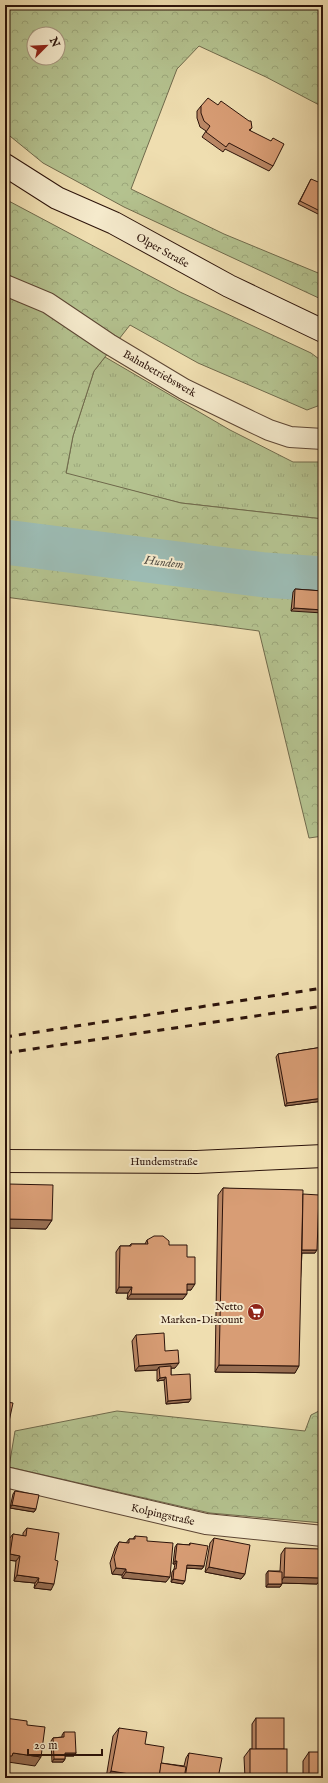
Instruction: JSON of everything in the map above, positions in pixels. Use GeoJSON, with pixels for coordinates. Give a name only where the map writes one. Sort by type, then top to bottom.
{"type":"FeatureCollection","features":[{"type":"Feature","properties":{"kind":"main road","name":"Olper Straße"},"geometry":{"type":"LineString","coordinates":[[5,165],[57,198],[114,223],[229,286],[323,331]]}},
{"type":"Feature","properties":{"kind":"main road","name":"Hundemstraße"},"geometry":{"type":"LineString","coordinates":[[5,1161],[211,1161],[323,1156]]}},
{"type":"Feature","properties":{"kind":"street","name":"Bahnbetriebswerk"},"geometry":{"type":"LineString","coordinates":[[5,285],[48,303],[109,344],[184,389],[248,420],[269,430],[290,437],[323,439]]}},
{"type":"Feature","properties":{"kind":"street","name":"Kolpingstraße"},"geometry":{"type":"LineString","coordinates":[[5,1477],[206,1524],[323,1536]]}},
{"type":"Feature","properties":{"kind":"green space"},"geometry":{"type":"Polygon","coordinates":[[[5,5],[323,5],[323,107],[266,77],[199,46],[177,69],[131,189],[224,234],[323,275],[323,300],[124,207],[43,163],[5,132],[5,5]]]}},
{"type":"Feature","properties":{"kind":"green space"},"geometry":{"type":"Polygon","coordinates":[[[5,199],[180,292],[311,353],[323,362],[323,404],[307,410],[198,363],[130,325],[94,371],[73,436],[66,473],[181,503],[323,519],[323,836],[309,838],[259,631],[5,597],[5,199]]]}},
{"type":"Feature","properties":{"kind":"green space"},"geometry":{"type":"Polygon","coordinates":[[[105,357],[230,430],[293,462],[323,462],[323,519],[181,503],[66,474],[73,436],[94,371],[105,357]]]}},
{"type":"Feature","properties":{"kind":"green space"},"geometry":{"type":"Polygon","coordinates":[[[323,1409],[323,1523],[210,1513],[9,1467],[15,1431],[117,1411],[305,1431],[311,1415],[323,1409]]]}},
{"type":"Feature","properties":{"kind":"building"},"geometry":{"type":"Polygon","coordinates":[[[208,98],[218,105],[221,101],[251,121],[252,128],[249,130],[271,141],[273,138],[284,144],[273,166],[229,143],[226,147],[206,132],[210,126],[204,121],[201,113],[201,106],[208,98]]]}},
{"type":"Feature","properties":{"kind":"building"},"geometry":{"type":"Polygon","coordinates":[[[311,179],[323,184],[322,212],[300,201],[311,179]]]}},
{"type":"Feature","properties":{"kind":"building"},"geometry":{"type":"Polygon","coordinates":[[[295,589],[323,591],[323,610],[294,608],[295,589]]]}},
{"type":"Feature","properties":{"kind":"building"},"geometry":{"type":"Polygon","coordinates":[[[323,1047],[323,1098],[287,1103],[278,1054],[323,1047]]]}},
{"type":"Feature","properties":{"kind":"building"},"geometry":{"type":"Polygon","coordinates":[[[8,1184],[53,1185],[52,1220],[7,1219],[8,1184]]]}},
{"type":"Feature","properties":{"kind":"building","name":"Netto Marken-Discount"},"geometry":{"type":"Polygon","coordinates":[[[223,1188],[303,1190],[299,1366],[219,1365],[223,1188]]]}},
{"type":"Feature","properties":{"kind":"building"},"geometry":{"type":"Polygon","coordinates":[[[303,1194],[319,1195],[317,1250],[302,1250],[303,1194]]]}},
{"type":"Feature","properties":{"kind":"building"},"geometry":{"type":"Polygon","coordinates":[[[154,1236],[163,1236],[169,1241],[169,1245],[187,1245],[187,1257],[195,1257],[195,1284],[187,1284],[187,1294],[131,1294],[132,1287],[119,1287],[120,1246],[131,1246],[131,1244],[148,1244],[147,1240],[154,1236]]]}},
{"type":"Feature","properties":{"kind":"building"},"geometry":{"type":"Polygon","coordinates":[[[164,1333],[165,1351],[178,1350],[179,1363],[139,1366],[136,1335],[164,1333]]]}},
{"type":"Feature","properties":{"kind":"building"},"geometry":{"type":"Polygon","coordinates":[[[171,1366],[171,1375],[190,1374],[191,1399],[168,1401],[166,1377],[160,1378],[159,1367],[171,1366]]]}},
{"type":"Feature","properties":{"kind":"building"},"geometry":{"type":"Polygon","coordinates":[[[5,1393],[9,1393],[7,1402],[13,1403],[5,1440],[5,1393]]]}},
{"type":"Feature","properties":{"kind":"building"},"geometry":{"type":"Polygon","coordinates":[[[15,1491],[39,1495],[36,1509],[12,1505],[15,1491]]]}},
{"type":"Feature","properties":{"kind":"building"},"geometry":{"type":"Polygon","coordinates":[[[27,1528],[59,1533],[55,1560],[58,1561],[54,1584],[38,1582],[39,1578],[17,1575],[20,1556],[10,1554],[13,1534],[26,1536],[27,1528]]]}},
{"type":"Feature","properties":{"kind":"building"},"geometry":{"type":"Polygon","coordinates":[[[135,1536],[147,1537],[147,1541],[173,1543],[170,1577],[126,1572],[126,1569],[116,1568],[114,1557],[119,1542],[129,1543],[129,1539],[135,1539],[135,1536]]]}},
{"type":"Feature","properties":{"kind":"building"},"geometry":{"type":"Polygon","coordinates":[[[214,1538],[250,1545],[245,1574],[209,1567],[214,1538]]]}},
{"type":"Feature","properties":{"kind":"building"},"geometry":{"type":"Polygon","coordinates":[[[190,1543],[208,1546],[204,1566],[187,1565],[185,1581],[173,1579],[177,1561],[175,1561],[177,1544],[190,1545],[190,1543]]]}},
{"type":"Feature","properties":{"kind":"building"},"geometry":{"type":"Polygon","coordinates":[[[285,1548],[322,1549],[321,1578],[284,1577],[285,1548]]]}},
{"type":"Feature","properties":{"kind":"building"},"geometry":{"type":"Polygon","coordinates":[[[268,1571],[282,1572],[282,1584],[268,1584],[268,1571]]]}},
{"type":"Feature","properties":{"kind":"building"},"geometry":{"type":"Polygon","coordinates":[[[5,1718],[27,1721],[27,1725],[45,1727],[41,1757],[13,1753],[12,1756],[5,1756],[5,1718]]]}},
{"type":"Feature","properties":{"kind":"building"},"geometry":{"type":"Polygon","coordinates":[[[256,1718],[284,1718],[284,1749],[256,1749],[256,1718]]]}},
{"type":"Feature","properties":{"kind":"building"},"geometry":{"type":"Polygon","coordinates":[[[119,1728],[147,1732],[145,1744],[164,1747],[159,1778],[111,1771],[119,1728]]]}},
{"type":"Feature","properties":{"kind":"building"},"geometry":{"type":"Polygon","coordinates":[[[64,1732],[75,1732],[76,1753],[65,1753],[65,1759],[54,1759],[53,1738],[64,1737],[64,1732]]]}},
{"type":"Feature","properties":{"kind":"building"},"geometry":{"type":"Polygon","coordinates":[[[250,1749],[287,1749],[287,1778],[250,1778],[250,1749]]]}},
{"type":"Feature","properties":{"kind":"building"},"geometry":{"type":"Polygon","coordinates":[[[309,1752],[323,1752],[323,1778],[309,1778],[309,1752]]]}},
{"type":"Feature","properties":{"kind":"building"},"geometry":{"type":"Polygon","coordinates":[[[189,1753],[222,1758],[218,1778],[185,1778],[189,1753]]]}},
{"type":"Feature","properties":{"kind":"building"},"geometry":{"type":"Polygon","coordinates":[[[161,1763],[186,1767],[184,1778],[159,1778],[161,1763]]]}},
{"type":"Feature","properties":{"kind":"waterway","name":"Hundem"},"geometry":{"type":"LineString","coordinates":[[5,542],[265,575],[323,579]]}},
{"type":"Feature","properties":{"kind":"railway"},"geometry":{"type":"LineString","coordinates":[[5,1037],[323,988]]}},
{"type":"Feature","properties":{"kind":"railway"},"geometry":{"type":"LineString","coordinates":[[5,1053],[323,1006]]}},
{"type":"Feature","properties":{"kind":"place","name":"Netto Marken-Discount"},"geometry":{"type":"Point","coordinates":[256,1312]}}]}
